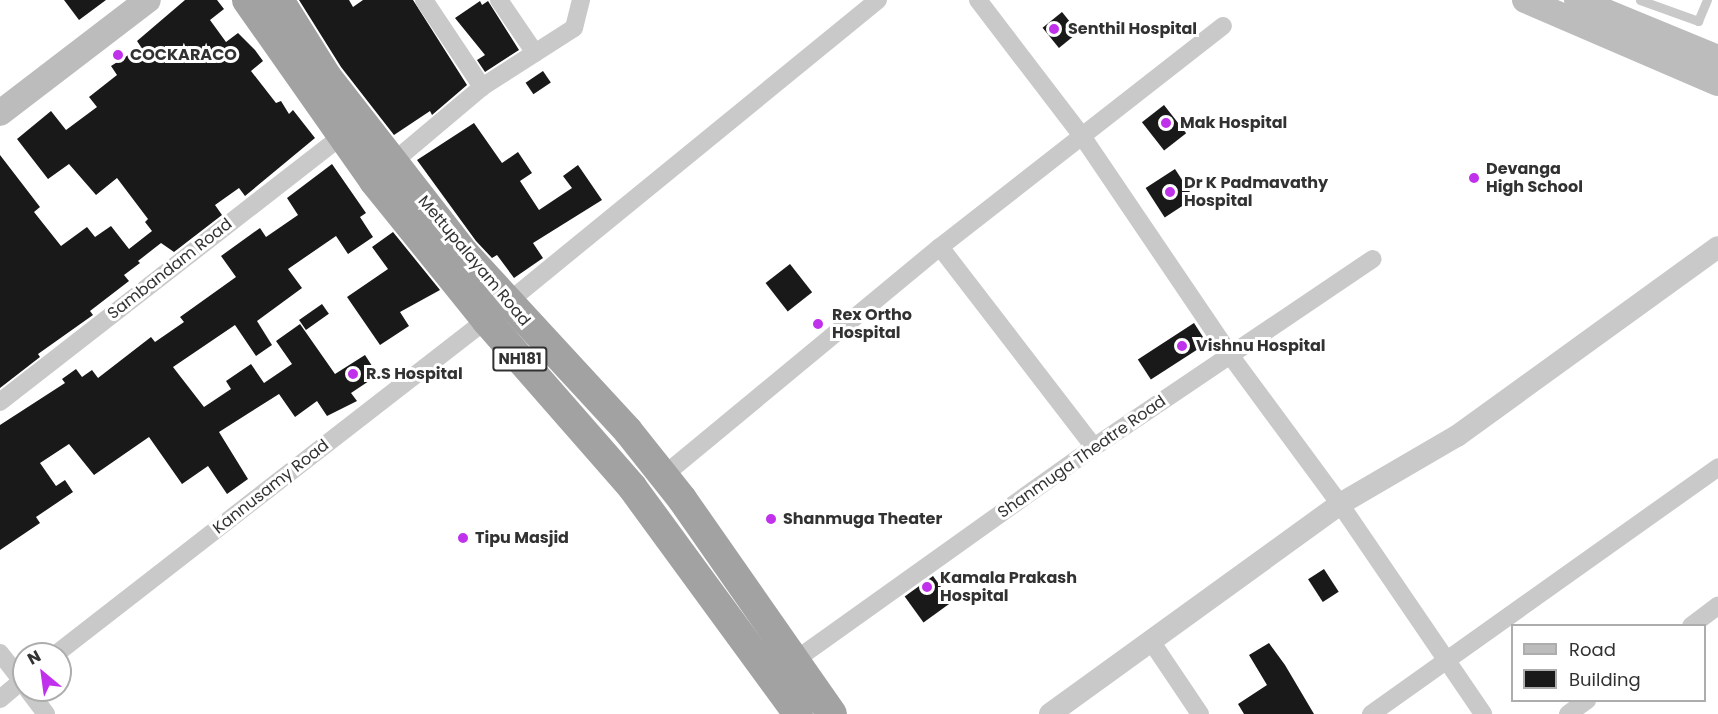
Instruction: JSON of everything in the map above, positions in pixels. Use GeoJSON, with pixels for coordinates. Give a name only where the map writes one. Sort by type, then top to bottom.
{"type":"FeatureCollection","features":[{"type":"Feature","properties":{"kind":"highway","name":"Mettupalayam Road"},"geometry":{"type":"LineString","coordinates":[[247,0],[340,137],[497,312],[628,431],[713,540],[832,714]]}},
{"type":"Feature","properties":{"kind":"highway","name":"Mettupalayam Road"},"geometry":{"type":"LineString","coordinates":[[279,0],[327,77],[393,162],[497,312],[632,487],[798,714]]}},
{"type":"Feature","properties":{"kind":"main road"},"geometry":{"type":"LineString","coordinates":[[0,113],[148,0]]}},
{"type":"Feature","properties":{"kind":"main road"},"geometry":{"type":"LineString","coordinates":[[1525,0],[1718,82]]}},
{"type":"Feature","properties":{"kind":"main road"},"geometry":{"type":"LineString","coordinates":[[1578,0],[1691,33],[1718,58]]}},
{"type":"Feature","properties":{"kind":"street"},"geometry":{"type":"LineString","coordinates":[[424,0],[482,87]]}},
{"type":"Feature","properties":{"kind":"street"},"geometry":{"type":"LineString","coordinates":[[499,0],[535,53]]}},
{"type":"Feature","properties":{"kind":"street","name":"Kannusamy Road"},"geometry":{"type":"LineString","coordinates":[[71,642],[497,312],[878,0]]}},
{"type":"Feature","properties":{"kind":"street"},"geometry":{"type":"LineString","coordinates":[[978,0],[1082,136],[1230,355],[1340,504],[1483,714]]}},
{"type":"Feature","properties":{"kind":"street"},"geometry":{"type":"LineString","coordinates":[[393,162],[482,87],[574,28],[579,1]]}},
{"type":"Feature","properties":{"kind":"street"},"geometry":{"type":"LineString","coordinates":[[663,476],[940,247],[1222,26]]}},
{"type":"Feature","properties":{"kind":"street","name":"Sambandam Road"},"geometry":{"type":"LineString","coordinates":[[0,402],[340,137]]}},
{"type":"Feature","properties":{"kind":"street"},"geometry":{"type":"LineString","coordinates":[[940,247],[1094,447]]}},
{"type":"Feature","properties":{"kind":"street"},"geometry":{"type":"LineString","coordinates":[[1050,714],[1340,504],[1457,436],[1718,247]]}},
{"type":"Feature","properties":{"kind":"street","name":"Shanmuga Theatre Road"},"geometry":{"type":"LineString","coordinates":[[794,661],[1094,447],[1373,259]]}},
{"type":"Feature","properties":{"kind":"street"},"geometry":{"type":"LineString","coordinates":[[1371,714],[1718,466]]}},
{"type":"Feature","properties":{"kind":"street"},"geometry":{"type":"LineString","coordinates":[[1694,624],[1718,606]]}},
{"type":"Feature","properties":{"kind":"street"},"geometry":{"type":"LineString","coordinates":[[1150,641],[1200,714]]}},
{"type":"Feature","properties":{"kind":"street"},"geometry":{"type":"LineString","coordinates":[[0,653],[12,668]]}},
{"type":"Feature","properties":{"kind":"street"},"geometry":{"type":"LineString","coordinates":[[1568,714],[1584,702]]}},
{"type":"Feature","properties":{"kind":"lane"},"geometry":{"type":"LineString","coordinates":[[1640,0],[1691,33],[1707,0]]}},
{"type":"Feature","properties":{"kind":"building"},"geometry":{"type":"Polygon","coordinates":[[[64,0],[106,0],[79,20],[64,0]]]}},
{"type":"Feature","properties":{"kind":"building"},"geometry":{"type":"Polygon","coordinates":[[[185,0],[217,0],[224,9],[210,20],[226,42],[238,33],[255,50],[263,61],[251,71],[276,103],[281,101],[289,114],[293,110],[315,138],[245,196],[239,188],[215,205],[222,215],[174,252],[161,243],[138,261],[140,263],[124,275],[129,281],[90,311],[93,315],[38,354],[40,357],[0,388],[0,155],[40,207],[34,212],[61,246],[87,227],[95,237],[111,226],[129,249],[152,231],[145,222],[148,219],[117,178],[96,195],[69,164],[48,179],[17,139],[51,111],[66,130],[97,107],[89,97],[117,75],[111,66],[141,47],[137,41],[185,0]]]}},
{"type":"Feature","properties":{"kind":"building"},"geometry":{"type":"Polygon","coordinates":[[[299,0],[349,0],[353,7],[363,0],[413,0],[467,85],[432,115],[430,111],[394,135],[341,67],[299,0]]]}},
{"type":"Feature","properties":{"kind":"building"},"geometry":{"type":"Polygon","coordinates":[[[480,1],[482,5],[488,1],[519,50],[485,72],[477,60],[485,55],[455,18],[480,1]]]}},
{"type":"Feature","properties":{"kind":"building"},"geometry":{"type":"Polygon","coordinates":[[[1062,12],[1078,32],[1059,48],[1043,28],[1062,12]]]}},
{"type":"Feature","properties":{"kind":"building"},"geometry":{"type":"Polygon","coordinates":[[[543,71],[551,83],[533,94],[526,83],[543,71]]]}},
{"type":"Feature","properties":{"kind":"building"},"geometry":{"type":"Polygon","coordinates":[[[1164,105],[1186,133],[1164,151],[1142,122],[1164,105]]]}},
{"type":"Feature","properties":{"kind":"building"},"geometry":{"type":"Polygon","coordinates":[[[474,123],[502,163],[518,152],[532,173],[520,181],[539,210],[572,188],[563,176],[578,165],[602,200],[533,243],[543,258],[514,278],[497,255],[492,258],[476,241],[417,160],[474,123]]]}},
{"type":"Feature","properties":{"kind":"building"},"geometry":{"type":"Polygon","coordinates":[[[332,164],[366,213],[360,217],[373,237],[348,254],[336,236],[288,269],[302,288],[257,321],[272,345],[256,356],[235,325],[173,367],[204,407],[231,389],[226,381],[251,364],[264,383],[292,364],[276,341],[300,324],[335,374],[365,355],[378,375],[351,393],[357,401],[327,416],[317,401],[295,417],[279,394],[219,432],[248,479],[227,494],[208,466],[182,484],[149,437],[94,475],[69,444],[40,463],[56,486],[65,480],[73,492],[36,517],[40,523],[0,550],[0,425],[65,383],[62,379],[76,369],[82,377],[92,370],[98,378],[151,337],[155,342],[184,322],[180,317],[236,277],[221,256],[260,228],[266,237],[298,215],[287,198],[332,164]]]}},
{"type":"Feature","properties":{"kind":"building"},"geometry":{"type":"Polygon","coordinates":[[[1175,169],[1194,198],[1165,217],[1146,188],[1175,169]]]}},
{"type":"Feature","properties":{"kind":"building"},"geometry":{"type":"Polygon","coordinates":[[[393,232],[440,290],[400,312],[409,326],[380,345],[347,297],[388,269],[372,247],[393,232]]]}},
{"type":"Feature","properties":{"kind":"building"},"geometry":{"type":"Polygon","coordinates":[[[790,264],[812,292],[788,311],[766,283],[790,264]]]}},
{"type":"Feature","properties":{"kind":"building"},"geometry":{"type":"Polygon","coordinates":[[[322,304],[329,314],[306,330],[299,320],[322,304]]]}},
{"type":"Feature","properties":{"kind":"building"},"geometry":{"type":"Polygon","coordinates":[[[1194,323],[1207,343],[1151,380],[1138,359],[1194,323]]]}},
{"type":"Feature","properties":{"kind":"building"},"geometry":{"type":"Polygon","coordinates":[[[1324,569],[1339,592],[1323,602],[1308,579],[1324,569]]]}},
{"type":"Feature","properties":{"kind":"building"},"geometry":{"type":"Polygon","coordinates":[[[933,576],[952,602],[923,622],[905,597],[933,576]]]}},
{"type":"Feature","properties":{"kind":"building"},"geometry":{"type":"Polygon","coordinates":[[[1269,643],[1314,714],[1244,714],[1238,704],[1267,685],[1249,655],[1269,643]]]}},
{"type":"Feature","properties":{"kind":"place","name":"Senthil Hospital"},"geometry":{"type":"Point","coordinates":[1054,29]}},
{"type":"Feature","properties":{"kind":"place","name":"COCKARACO"},"geometry":{"type":"Point","coordinates":[118,55]}},
{"type":"Feature","properties":{"kind":"place","name":"Mak Hospital"},"geometry":{"type":"Point","coordinates":[1166,123]}},
{"type":"Feature","properties":{"kind":"place","name":"Devanga High School"},"geometry":{"type":"Point","coordinates":[1474,178]}},
{"type":"Feature","properties":{"kind":"place","name":"Dr K Padmavathy Hospital"},"geometry":{"type":"Point","coordinates":[1170,192]}},
{"type":"Feature","properties":{"kind":"place","name":"Rex Ortho Hospital"},"geometry":{"type":"Point","coordinates":[818,324]}},
{"type":"Feature","properties":{"kind":"place","name":"Vishnu Hospital"},"geometry":{"type":"Point","coordinates":[1182,346]}},
{"type":"Feature","properties":{"kind":"place","name":"R.S Hospital"},"geometry":{"type":"Point","coordinates":[353,374]}},
{"type":"Feature","properties":{"kind":"place","name":"Shanmuga Theater"},"geometry":{"type":"Point","coordinates":[771,519]}},
{"type":"Feature","properties":{"kind":"place","name":"Tipu Masjid"},"geometry":{"type":"Point","coordinates":[463,538]}},
{"type":"Feature","properties":{"kind":"place","name":"Kamala Prakash Hospital"},"geometry":{"type":"Point","coordinates":[927,587]}}]}
